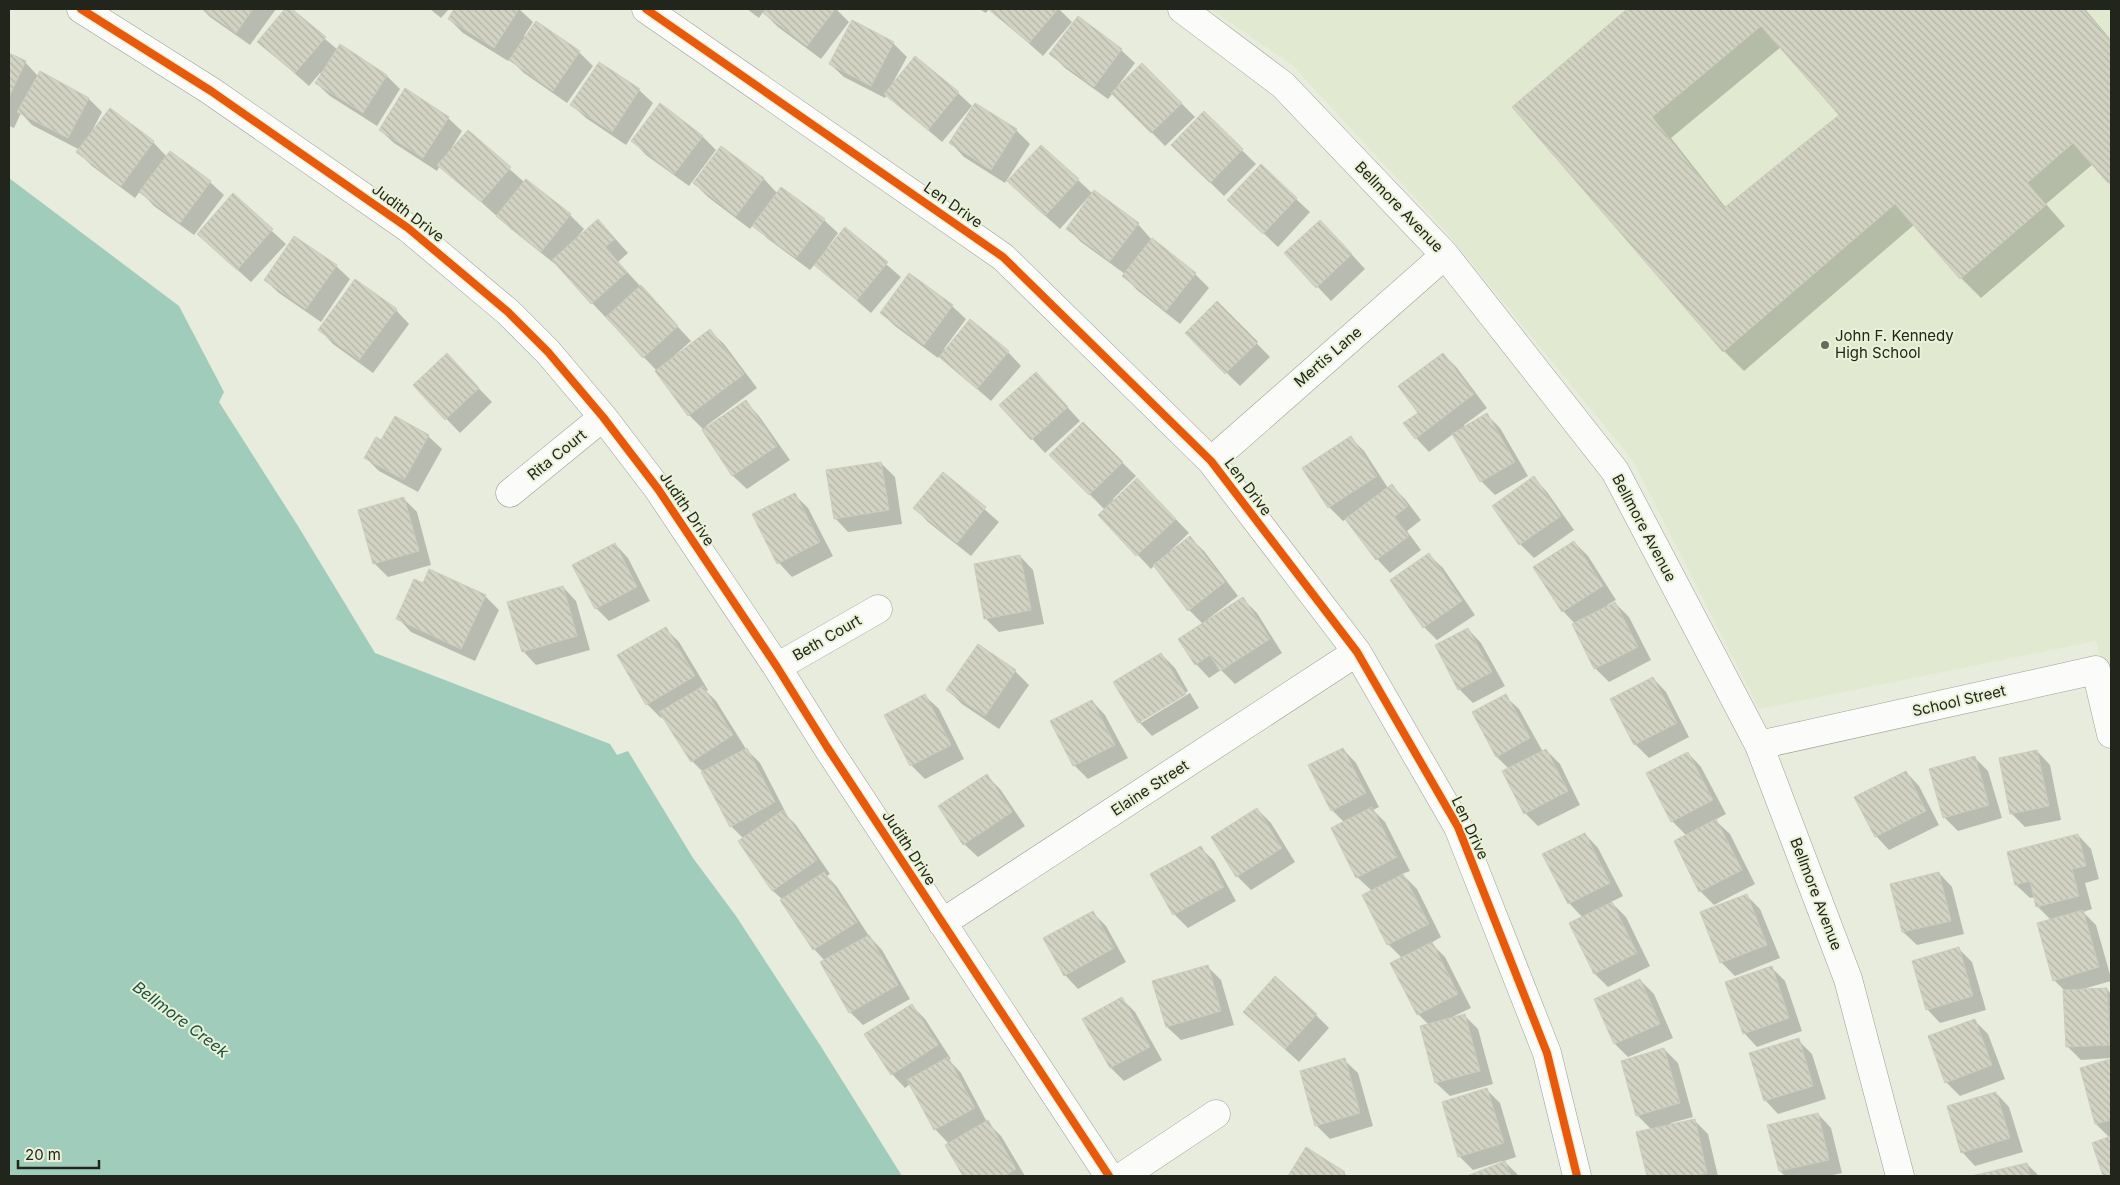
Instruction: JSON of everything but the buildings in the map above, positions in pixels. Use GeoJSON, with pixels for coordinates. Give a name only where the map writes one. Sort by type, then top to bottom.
{"type":"FeatureCollection","features":[{"type":"Feature","properties":{"kind":"street","name":"Judith Drive"},"geometry":{"type":"LineString","coordinates":[[81,9],[211,91],[408,228],[508,312],[548,352],[603,418],[658,489],[777,667],[827,748],[1109,1176]]}},
{"type":"Feature","properties":{"kind":"street","name":"Len Drive"},"geometry":{"type":"LineString","coordinates":[[646,9],[1003,257],[1210,460],[1357,652],[1458,827],[1547,1053],[1577,1176]]}},
{"type":"Feature","properties":{"kind":"street","name":"Bellmore Avenue"},"geometry":{"type":"LineString","coordinates":[[1182,9],[1283,85],[1445,255],[1615,471],[1759,745],[1848,979],[1900,1176]]}},
{"type":"Feature","properties":{"kind":"street","name":"Mertis Lane"},"geometry":{"type":"LineString","coordinates":[[1210,460],[1445,255]]}},
{"type":"Feature","properties":{"kind":"street","name":"Rita Court"},"geometry":{"type":"LineString","coordinates":[[510,493],[603,418]]}},
{"type":"Feature","properties":{"kind":"street","name":"Beth Court"},"geometry":{"type":"LineString","coordinates":[[777,667],[878,609]]}},
{"type":"Feature","properties":{"kind":"street","name":"Elaine Street"},"geometry":{"type":"LineString","coordinates":[[942,923],[1357,652]]}},
{"type":"Feature","properties":{"kind":"street","name":"School Street"},"geometry":{"type":"LineString","coordinates":[[1759,745],[2096,670],[2111,734]]}},
{"type":"Feature","properties":{"kind":"street"},"geometry":{"type":"LineString","coordinates":[[1123,1176],[1216,1114]]}},
{"type":"Feature","properties":{"kind":"shaded area","name":"John F. Kennedy High School"},"geometry":{"type":"Polygon","coordinates":[[[1210,9],[2111,9],[2111,695],[2096,641],[1759,709],[1633,461],[1444,229],[1291,64],[1210,9]]]}},
{"type":"Feature","properties":{"kind":"water","name":"Bellmore Creek"},"geometry":{"type":"Polygon","coordinates":[[[9,178],[179,306],[224,392],[219,402],[298,526],[375,653],[610,744],[617,755],[628,751],[693,858],[736,916],[902,1176],[9,1176],[9,178]]]}},
{"type":"Feature","properties":{"kind":"cycle path"},"geometry":{"type":"LineString","coordinates":[[81,9],[211,91],[408,228],[508,312],[548,352],[603,417],[658,489],[777,667],[827,747],[1109,1176]]}},
{"type":"Feature","properties":{"kind":"cycle path"},"geometry":{"type":"LineString","coordinates":[[646,9],[1003,257],[1211,461],[1357,652],[1458,827],[1547,1053],[1577,1176]]}},
{"type":"Feature","properties":{"kind":"place","name":"John F. Kennedy High School"},"geometry":{"type":"Point","coordinates":[1825,345]}}]}
